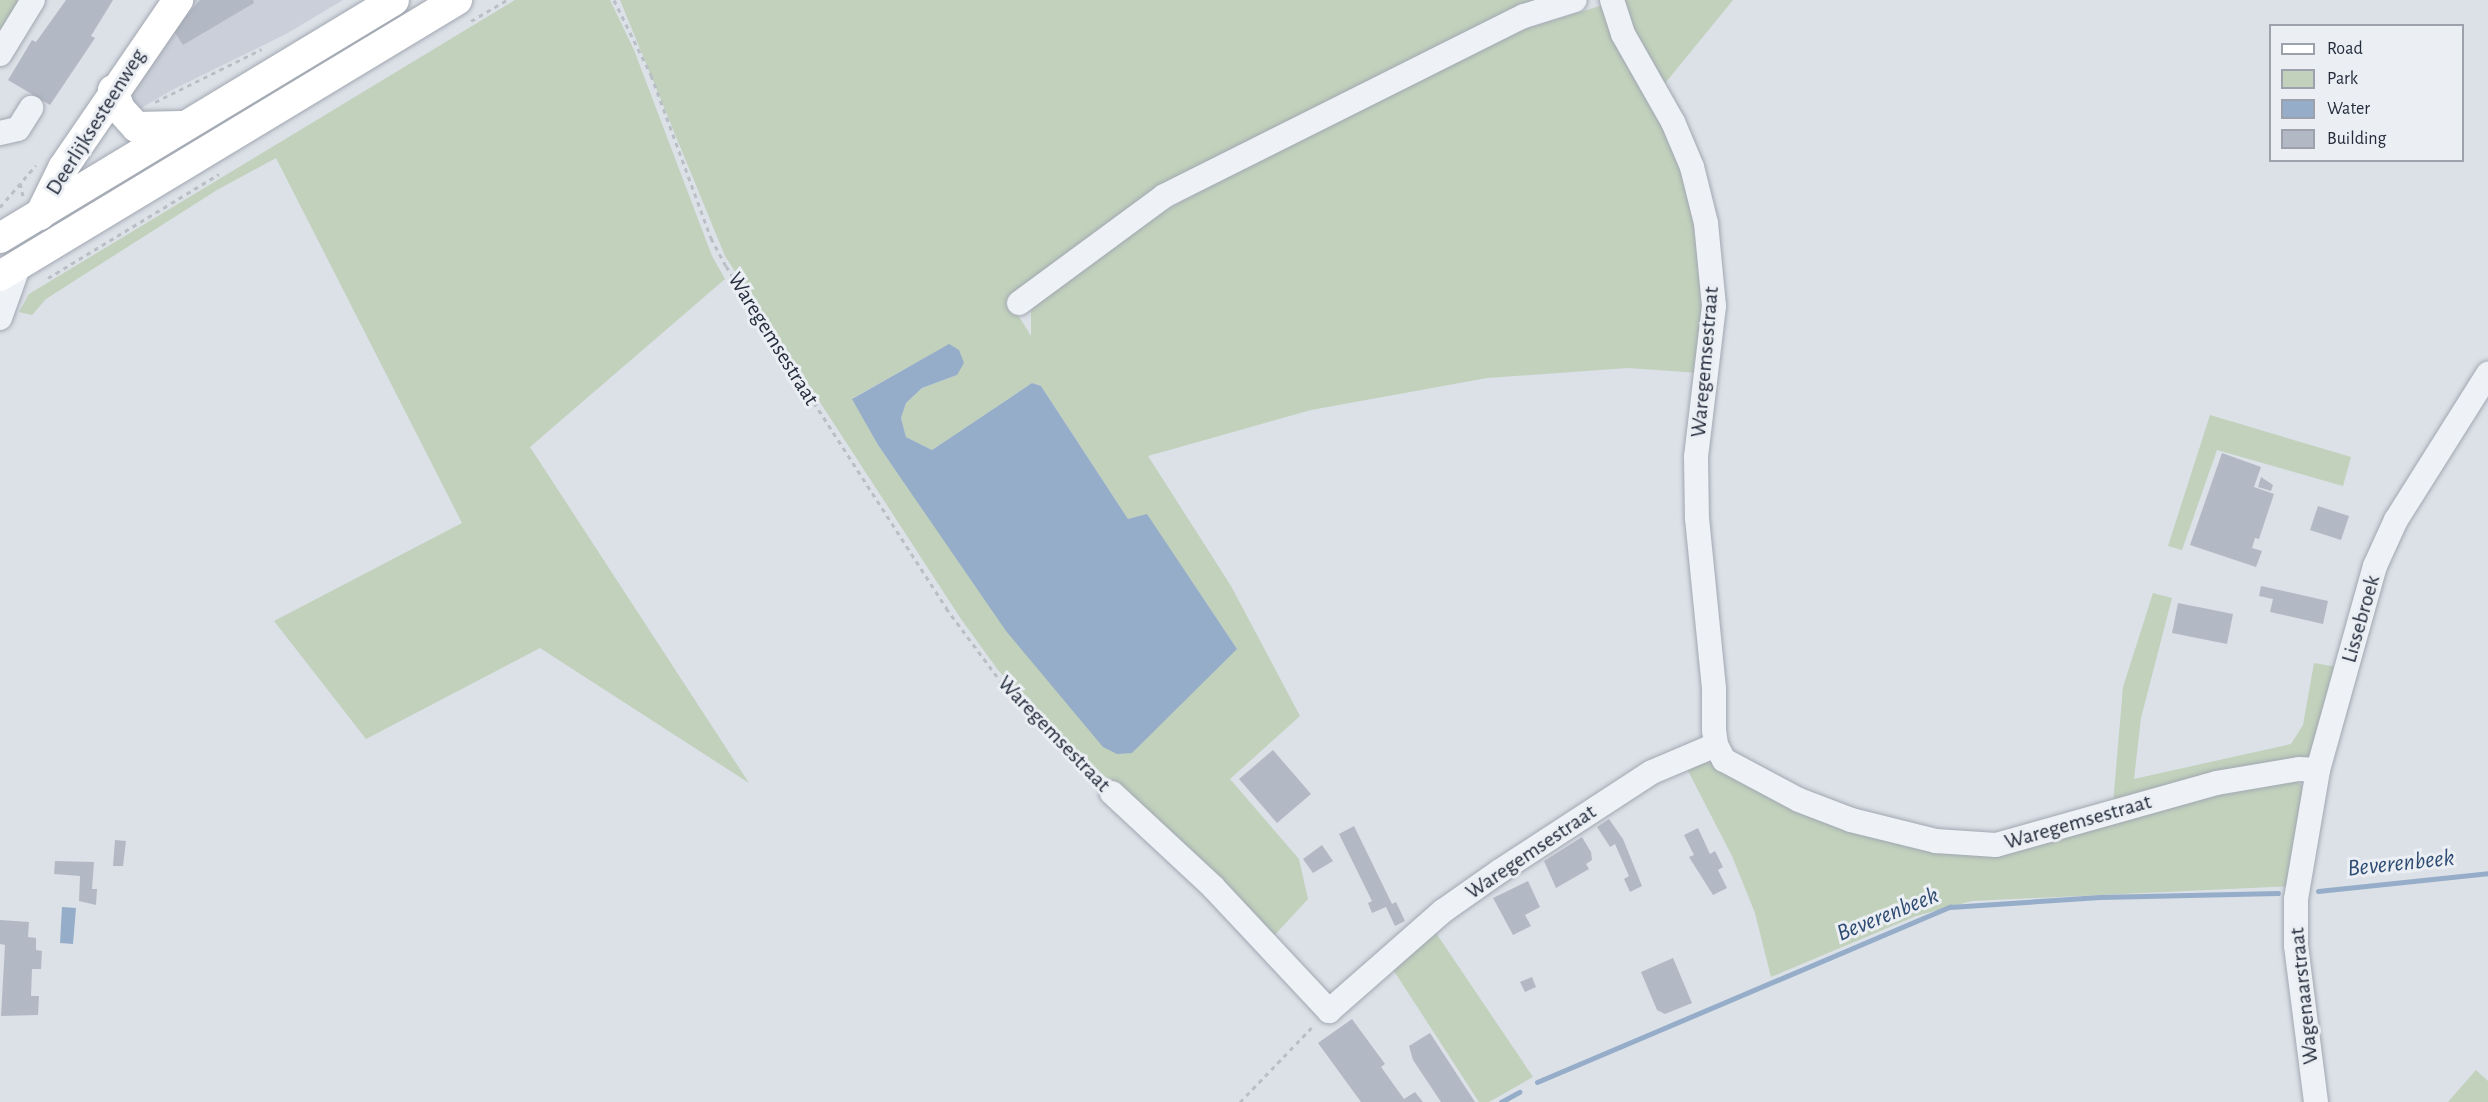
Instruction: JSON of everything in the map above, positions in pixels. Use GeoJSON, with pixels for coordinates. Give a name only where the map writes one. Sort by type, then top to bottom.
{"type":"FeatureCollection","features":[{"type":"Feature","properties":{"kind":"main road","name":"Deerlijksesteenweg"},"geometry":{"type":"LineString","coordinates":[[14,253],[41,214],[63,168],[114,90],[178,0]]}},
{"type":"Feature","properties":{"kind":"main road"},"geometry":{"type":"LineString","coordinates":[[41,214],[394,0]]}},
{"type":"Feature","properties":{"kind":"main road"},"geometry":{"type":"LineString","coordinates":[[14,253],[457,0]]}},
{"type":"Feature","properties":{"kind":"main road"},"geometry":{"type":"LineString","coordinates":[[114,90],[120,109],[136,127],[188,125]]}},
{"type":"Feature","properties":{"kind":"street"},"geometry":{"type":"LineString","coordinates":[[0,54],[33,0]]}},
{"type":"Feature","properties":{"kind":"street"},"geometry":{"type":"LineString","coordinates":[[1019,303],[1164,196],[1524,16],[1575,0]]}},
{"type":"Feature","properties":{"kind":"street","name":"Waregemsestraat"},"geometry":{"type":"LineString","coordinates":[[1612,0],[1623,34],[1673,122],[1692,167],[1709,243],[1714,306],[1696,457],[1700,558],[1716,745],[1724,760],[1799,800],[1882,829],[1972,844],[1996,845],[2021,840],[2217,783],[2299,769],[2318,770]]}},
{"type":"Feature","properties":{"kind":"street"},"geometry":{"type":"LineString","coordinates":[[0,133],[18,129],[31,108]]}},
{"type":"Feature","properties":{"kind":"street"},"geometry":{"type":"LineString","coordinates":[[0,318],[14,253]]}},
{"type":"Feature","properties":{"kind":"street","name":"Lissebroek"},"geometry":{"type":"LineString","coordinates":[[2298,889],[2318,770],[2375,566],[2396,520],[2488,374]]}},
{"type":"Feature","properties":{"kind":"street","name":"Waregemsestraat"},"geometry":{"type":"LineString","coordinates":[[1112,793],[1213,887],[1329,1011],[1443,911],[1500,871],[1652,772],[1716,745]]}},
{"type":"Feature","properties":{"kind":"street","name":"Wagenaarstraat"},"geometry":{"type":"LineString","coordinates":[[2298,889],[2296,946],[2316,1102]]}},
{"type":"Feature","properties":{"kind":"path","name":"Waregemsestraat"},"geometry":{"type":"LineString","coordinates":[[614,0],[651,75],[711,238],[726,266],[946,608],[1010,694],[1112,793]]}},
{"type":"Feature","properties":{"kind":"path"},"geometry":{"type":"LineString","coordinates":[[1240,1102],[1329,1011]]}},
{"type":"Feature","properties":{"kind":"shaded area"},"geometry":{"type":"Polygon","coordinates":[[[188,0],[343,0],[286,34],[172,90],[143,107],[136,115],[126,102],[188,0]]]}},
{"type":"Feature","properties":{"kind":"green space"},"geometry":{"type":"Polygon","coordinates":[[[0,0],[22,0],[0,36],[0,0]]]}},
{"type":"Feature","properties":{"kind":"green space"},"geometry":{"type":"Polygon","coordinates":[[[515,0],[610,0],[634,50],[712,256],[725,279],[530,447],[749,783],[540,648],[366,739],[274,621],[462,523],[276,158],[217,190],[46,299],[32,315],[19,312],[29,294],[515,0]]]}},
{"type":"Feature","properties":{"kind":"green space"},"geometry":{"type":"Polygon","coordinates":[[[620,0],[1540,0],[1442,43],[1343,95],[1008,299],[1031,336],[1031,310],[1047,294],[1150,220],[1264,153],[1516,32],[1603,5],[1670,131],[1696,205],[1707,282],[1699,373],[1628,368],[1487,378],[1311,410],[1148,456],[1231,586],[1300,716],[1230,779],[1299,859],[1308,899],[1271,939],[1188,853],[1043,719],[998,670],[961,619],[725,256],[620,0]],[[948,345],[853,398],[878,445],[936,528],[1237,649],[1147,515],[1128,519],[1041,386],[1032,383],[932,450],[906,437],[901,418],[906,403],[922,388],[957,375],[948,345]]]}},
{"type":"Feature","properties":{"kind":"green space"},"geometry":{"type":"Polygon","coordinates":[[[1620,0],[1733,0],[1662,87],[1644,59],[1620,0]]]}},
{"type":"Feature","properties":{"kind":"green space"},"geometry":{"type":"Polygon","coordinates":[[[2210,415],[2351,457],[2343,486],[2217,450],[2182,550],[2168,546],[2210,415]]]}},
{"type":"Feature","properties":{"kind":"green space"},"geometry":{"type":"Polygon","coordinates":[[[2153,593],[2172,598],[2141,718],[2134,779],[2291,744],[2303,725],[2314,663],[2337,667],[2317,744],[2308,756],[2113,804],[2123,687],[2153,593]]]}},
{"type":"Feature","properties":{"kind":"green space"},"geometry":{"type":"Polygon","coordinates":[[[1689,762],[1713,763],[1958,849],[2294,779],[2302,786],[2306,801],[2292,886],[1972,901],[1916,916],[1771,977],[1755,913],[1732,856],[1686,767],[1689,762]]]}},
{"type":"Feature","properties":{"kind":"green space"},"geometry":{"type":"Polygon","coordinates":[[[1434,930],[1533,1077],[1489,1102],[1479,1102],[1392,968],[1434,930]]]}},
{"type":"Feature","properties":{"kind":"green space"},"geometry":{"type":"Polygon","coordinates":[[[2476,1070],[2488,1081],[2488,1102],[2448,1102],[2476,1070]]]}},
{"type":"Feature","properties":{"kind":"water"},"geometry":{"type":"Polygon","coordinates":[[[949,344],[959,350],[964,363],[957,375],[922,388],[906,403],[901,418],[906,437],[932,450],[1032,383],[1041,386],[1128,519],[1147,514],[1237,649],[1132,753],[1117,754],[1103,747],[1006,631],[878,445],[852,399],[949,344]]]}},
{"type":"Feature","properties":{"kind":"water"},"geometry":{"type":"Polygon","coordinates":[[[62,907],[76,908],[73,944],[60,943],[62,907]]]}},
{"type":"Feature","properties":{"kind":"building"},"geometry":{"type":"Polygon","coordinates":[[[66,0],[113,0],[91,36],[95,38],[50,105],[8,80],[32,40],[36,42],[66,0]]]}},
{"type":"Feature","properties":{"kind":"building"},"geometry":{"type":"Polygon","coordinates":[[[200,0],[253,0],[254,3],[183,45],[174,31],[200,0]]]}},
{"type":"Feature","properties":{"kind":"building"},"geometry":{"type":"Polygon","coordinates":[[[2222,453],[2261,467],[2254,487],[2274,494],[2259,539],[2255,538],[2252,548],[2262,551],[2256,567],[2190,545],[2222,453]]]}},
{"type":"Feature","properties":{"kind":"building"},"geometry":{"type":"Polygon","coordinates":[[[2261,477],[2273,485],[2271,491],[2258,487],[2261,477]]]}},
{"type":"Feature","properties":{"kind":"building"},"geometry":{"type":"Polygon","coordinates":[[[2318,506],[2349,516],[2341,540],[2310,530],[2318,506]]]}},
{"type":"Feature","properties":{"kind":"building"},"geometry":{"type":"Polygon","coordinates":[[[2261,586],[2328,601],[2323,624],[2270,612],[2273,599],[2259,596],[2261,586]]]}},
{"type":"Feature","properties":{"kind":"building"},"geometry":{"type":"Polygon","coordinates":[[[2178,603],[2233,614],[2227,644],[2172,633],[2178,603]]]}},
{"type":"Feature","properties":{"kind":"building"},"geometry":{"type":"Polygon","coordinates":[[[1273,750],[1311,794],[1277,823],[1239,779],[1273,750]]]}},
{"type":"Feature","properties":{"kind":"building"},"geometry":{"type":"Polygon","coordinates":[[[1609,819],[1623,839],[1642,886],[1630,892],[1624,879],[1629,876],[1615,844],[1610,847],[1597,827],[1609,819]]]}},
{"type":"Feature","properties":{"kind":"building"},"geometry":{"type":"Polygon","coordinates":[[[1354,826],[1392,904],[1396,902],[1405,921],[1395,926],[1386,907],[1372,913],[1368,903],[1372,901],[1339,834],[1354,826]]]}},
{"type":"Feature","properties":{"kind":"building"},"geometry":{"type":"Polygon","coordinates":[[[1698,828],[1710,854],[1715,851],[1723,867],[1718,870],[1727,888],[1713,895],[1689,857],[1694,855],[1684,835],[1698,828]]]}},
{"type":"Feature","properties":{"kind":"building"},"geometry":{"type":"Polygon","coordinates":[[[1582,837],[1591,852],[1592,860],[1586,864],[1589,869],[1556,888],[1544,861],[1582,837]]]}},
{"type":"Feature","properties":{"kind":"building"},"geometry":{"type":"Polygon","coordinates":[[[115,840],[126,841],[123,866],[113,866],[115,840]]]}},
{"type":"Feature","properties":{"kind":"building"},"geometry":{"type":"Polygon","coordinates":[[[1322,845],[1333,861],[1313,873],[1303,859],[1322,845]]]}},
{"type":"Feature","properties":{"kind":"building"},"geometry":{"type":"Polygon","coordinates":[[[55,861],[94,862],[92,889],[97,889],[96,905],[79,901],[80,876],[54,874],[55,861]]]}},
{"type":"Feature","properties":{"kind":"building"},"geometry":{"type":"Polygon","coordinates":[[[1528,881],[1540,907],[1525,915],[1531,926],[1513,935],[1493,898],[1528,881]]]}},
{"type":"Feature","properties":{"kind":"building"},"geometry":{"type":"Polygon","coordinates":[[[0,920],[29,922],[28,937],[36,938],[36,950],[42,951],[41,969],[32,969],[31,996],[39,996],[38,1015],[1,1016],[5,945],[0,944],[0,920]]]}},
{"type":"Feature","properties":{"kind":"building"},"geometry":{"type":"Polygon","coordinates":[[[1673,958],[1692,1003],[1665,1014],[1657,1010],[1641,972],[1673,958]]]}},
{"type":"Feature","properties":{"kind":"building"},"geometry":{"type":"Polygon","coordinates":[[[1532,977],[1536,987],[1525,992],[1520,982],[1532,977]]]}},
{"type":"Feature","properties":{"kind":"building"},"geometry":{"type":"Polygon","coordinates":[[[1352,1019],[1385,1064],[1381,1067],[1404,1099],[1415,1092],[1423,1102],[1361,1102],[1318,1043],[1352,1019]]]}},
{"type":"Feature","properties":{"kind":"building"},"geometry":{"type":"Polygon","coordinates":[[[1430,1033],[1475,1102],[1441,1102],[1413,1060],[1409,1046],[1430,1033]]]}},
{"type":"Feature","properties":{"kind":"waterway","name":"Beverenbeek"},"geometry":{"type":"LineString","coordinates":[[2318,891],[2488,873]]}},
{"type":"Feature","properties":{"kind":"waterway","name":"Beverenbeek"},"geometry":{"type":"LineString","coordinates":[[1537,1082],[1950,907],[2100,897],[2278,893]]}},
{"type":"Feature","properties":{"kind":"waterway","name":"Beverenbeek"},"geometry":{"type":"LineString","coordinates":[[1501,1102],[1519,1092]]}}]}
